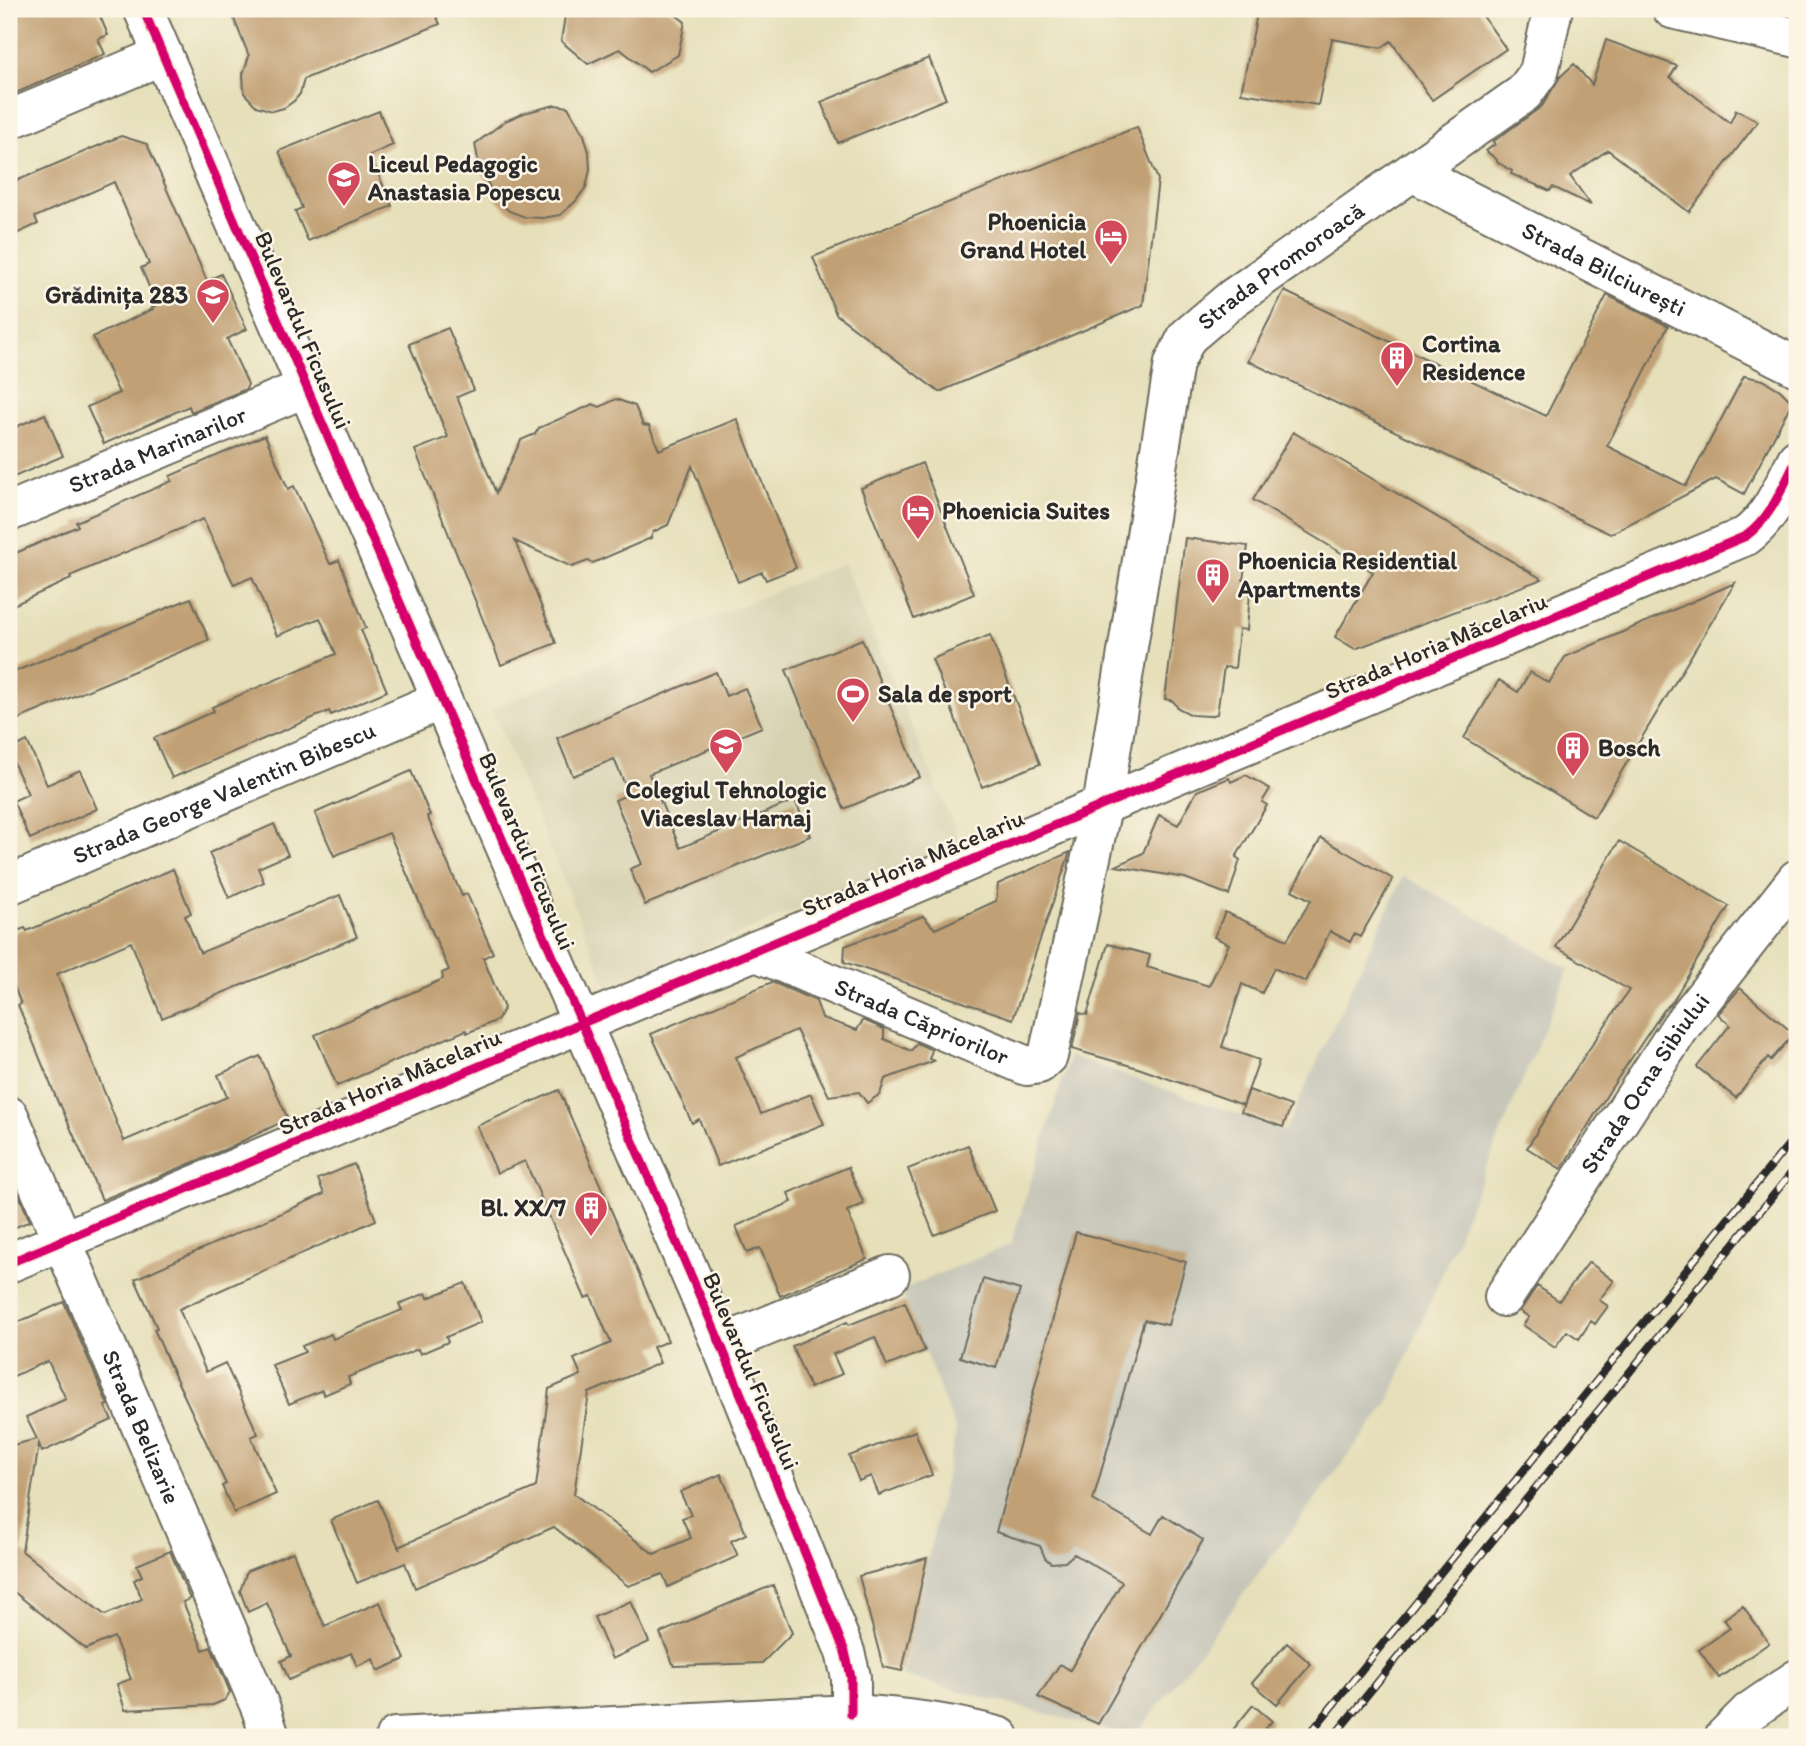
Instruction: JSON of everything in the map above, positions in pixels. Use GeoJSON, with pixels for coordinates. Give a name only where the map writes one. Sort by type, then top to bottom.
{"type":"FeatureCollection","features":[{"type":"Feature","properties":{"kind":"street","name":"Bulevardul Ficusului"},"geometry":{"type":"LineString","coordinates":[[143,9],[721,1345],[845,1652],[851,1677],[851,1714]]}},
{"type":"Feature","properties":{"kind":"street","name":"Strada Promoroacă"},"geometry":{"type":"LineString","coordinates":[[1102,807],[1174,362],[1188,337],[1233,298],[1513,101],[1532,83],[1543,57],[1553,9]]}},
{"type":"Feature","properties":{"kind":"street"},"geometry":{"type":"LineString","coordinates":[[1672,9],[1797,38]]}},
{"type":"Feature","properties":{"kind":"street"},"geometry":{"type":"LineString","coordinates":[[9,120],[163,55]]}},
{"type":"Feature","properties":{"kind":"street","name":"Strada Bilciurești"},"geometry":{"type":"LineString","coordinates":[[1412,172],[1797,367]]}},
{"type":"Feature","properties":{"kind":"street","name":"Strada Marinarilor"},"geometry":{"type":"LineString","coordinates":[[9,512],[307,387]]}},
{"type":"Feature","properties":{"kind":"street","name":"Strada Horia Măcelariu"},"geometry":{"type":"LineString","coordinates":[[9,1263],[1746,536],[1757,529],[1766,518],[1797,459]]}},
{"type":"Feature","properties":{"kind":"street","name":"Strada George Valentin Bibescu"},"geometry":{"type":"LineString","coordinates":[[9,885],[441,700]]}},
{"type":"Feature","properties":{"kind":"street","name":"Strada Căpriorilor"},"geometry":{"type":"LineString","coordinates":[[754,950],[1027,1066],[1039,1064],[1048,1056],[1102,807]]}},
{"type":"Feature","properties":{"kind":"street","name":"Strada Ocna Sibiului"},"geometry":{"type":"LineString","coordinates":[[1504,1297],[1681,1026],[1797,879]]}},
{"type":"Feature","properties":{"kind":"street","name":"Strada Belizarie"},"geometry":{"type":"LineString","coordinates":[[9,1116],[261,1709],[270,1737]]}},
{"type":"Feature","properties":{"kind":"street"},"geometry":{"type":"LineString","coordinates":[[721,1345],[890,1275]]}},
{"type":"Feature","properties":{"kind":"street"},"geometry":{"type":"LineString","coordinates":[[1724,1737],[1749,1712],[1797,1679]]}},
{"type":"Feature","properties":{"kind":"street"},"geometry":{"type":"LineString","coordinates":[[395,1737],[851,1714],[925,1722],[1000,1737]]}},
{"type":"Feature","properties":{"kind":"shaded area","name":"Colegiul Tehnologic Viaceslav Harnaj"},"geometry":{"type":"Polygon","coordinates":[[[843,563],[960,842],[608,988],[492,709],[843,563]]]}},
{"type":"Feature","properties":{"kind":"shaded area"},"geometry":{"type":"Polygon","coordinates":[[[1403,876],[1569,969],[1388,1403],[1135,1737],[902,1676],[956,1431],[901,1290],[1011,1244],[1070,1056],[1285,1131],[1403,876]]]}},
{"type":"Feature","properties":{"kind":"building"},"geometry":{"type":"Polygon","coordinates":[[[9,9],[97,9],[108,35],[98,39],[105,54],[9,96],[9,9]]]}},
{"type":"Feature","properties":{"kind":"building"},"geometry":{"type":"Polygon","coordinates":[[[230,9],[433,9],[440,24],[304,79],[300,94],[294,101],[284,108],[272,111],[256,106],[244,93],[243,74],[249,56],[230,9]]]}},
{"type":"Feature","properties":{"kind":"building"},"geometry":{"type":"Polygon","coordinates":[[[566,9],[668,9],[685,22],[678,55],[649,72],[620,49],[588,64],[561,41],[566,9]]]}},
{"type":"Feature","properties":{"kind":"building"},"geometry":{"type":"Polygon","coordinates":[[[1258,9],[1478,9],[1506,49],[1432,100],[1391,41],[1381,48],[1332,39],[1318,105],[1241,93],[1258,9]]]}},
{"type":"Feature","properties":{"kind":"building"},"geometry":{"type":"Polygon","coordinates":[[[1606,40],[1677,66],[1670,77],[1730,123],[1736,110],[1758,121],[1689,212],[1608,150],[1570,176],[1591,205],[1553,187],[1550,191],[1511,174],[1512,171],[1486,151],[1495,144],[1493,142],[1542,106],[1560,77],[1574,64],[1592,85],[1606,40]]]}},
{"type":"Feature","properties":{"kind":"building"},"geometry":{"type":"Polygon","coordinates":[[[929,58],[946,99],[838,143],[821,102],[929,58]]]}},
{"type":"Feature","properties":{"kind":"building"},"geometry":{"type":"Polygon","coordinates":[[[555,105],[568,107],[584,135],[590,170],[586,187],[575,202],[560,215],[525,217],[509,211],[495,198],[479,165],[475,144],[505,121],[555,105]]]}},
{"type":"Feature","properties":{"kind":"building"},"geometry":{"type":"Polygon","coordinates":[[[379,111],[393,145],[370,155],[392,206],[308,241],[295,211],[302,208],[279,151],[379,111]]]}},
{"type":"Feature","properties":{"kind":"building"},"geometry":{"type":"Polygon","coordinates":[[[1137,127],[1158,180],[1143,305],[939,392],[836,314],[813,257],[1137,127]]]}},
{"type":"Feature","properties":{"kind":"building"},"geometry":{"type":"Polygon","coordinates":[[[121,136],[147,144],[207,281],[221,274],[247,329],[227,339],[248,384],[246,389],[191,412],[189,406],[104,444],[87,407],[119,393],[93,337],[157,305],[141,268],[149,264],[114,182],[35,217],[38,224],[16,234],[9,217],[9,184],[121,136]]]}},
{"type":"Feature","properties":{"kind":"building","name":"Cortina Residence"},"geometry":{"type":"Polygon","coordinates":[[[1284,291],[1546,416],[1607,295],[1668,326],[1607,446],[1686,486],[1744,376],[1763,380],[1780,390],[1792,402],[1744,494],[1716,479],[1610,534],[1248,361],[1284,291]]]}},
{"type":"Feature","properties":{"kind":"building"},"geometry":{"type":"Polygon","coordinates":[[[448,328],[474,390],[457,397],[496,493],[521,440],[535,434],[539,428],[593,404],[600,407],[616,399],[635,406],[643,425],[649,426],[659,450],[737,419],[796,568],[766,580],[762,572],[738,582],[692,466],[668,525],[653,532],[651,538],[593,563],[588,561],[572,567],[515,541],[556,643],[501,665],[415,450],[448,437],[409,344],[448,328]]]}},
{"type":"Feature","properties":{"kind":"building"},"geometry":{"type":"Polygon","coordinates":[[[45,414],[63,456],[9,479],[9,430],[45,414]]]}},
{"type":"Feature","properties":{"kind":"building"},"geometry":{"type":"Polygon","coordinates":[[[1293,432],[1542,579],[1355,649],[1335,637],[1373,572],[1253,500],[1293,432]]]}},
{"type":"Feature","properties":{"kind":"building"},"geometry":{"type":"Polygon","coordinates":[[[265,435],[288,489],[294,486],[330,564],[339,560],[366,628],[361,630],[387,691],[331,715],[329,711],[172,778],[154,738],[214,711],[212,707],[336,654],[320,618],[277,636],[252,577],[234,585],[203,519],[70,576],[71,579],[9,607],[9,556],[78,526],[76,522],[172,481],[170,476],[265,435]]]}},
{"type":"Feature","properties":{"kind":"building","name":"Phoenicia Suites"},"geometry":{"type":"Polygon","coordinates":[[[922,463],[974,594],[914,619],[861,488],[922,463]]]}},
{"type":"Feature","properties":{"kind":"building","name":"Phoenicia Residential Apartments"},"geometry":{"type":"Polygon","coordinates":[[[1185,538],[1248,546],[1243,580],[1251,581],[1247,630],[1239,629],[1235,668],[1224,667],[1217,714],[1209,716],[1192,715],[1178,708],[1173,701],[1165,699],[1185,538]]]}},
{"type":"Feature","properties":{"kind":"building","name":"Bosch"},"geometry":{"type":"Polygon","coordinates":[[[1735,583],[1594,817],[1464,738],[1499,680],[1518,692],[1530,672],[1549,683],[1565,657],[1735,583]]]}},
{"type":"Feature","properties":{"kind":"building"},"geometry":{"type":"Polygon","coordinates":[[[191,598],[209,640],[14,721],[9,709],[9,674],[191,598]]]}},
{"type":"Feature","properties":{"kind":"building"},"geometry":{"type":"Polygon","coordinates":[[[990,635],[1040,764],[982,787],[932,659],[990,635]]]}},
{"type":"Feature","properties":{"kind":"building","name":"Sala de sport"},"geometry":{"type":"Polygon","coordinates":[[[862,639],[920,777],[844,809],[786,670],[862,639]]]}},
{"type":"Feature","properties":{"kind":"building"},"geometry":{"type":"Polygon","coordinates":[[[716,672],[726,696],[745,688],[762,727],[649,774],[680,848],[795,800],[810,836],[645,905],[630,869],[642,864],[615,800],[629,794],[614,759],[573,776],[557,738],[716,672]]]}},
{"type":"Feature","properties":{"kind":"building"},"geometry":{"type":"Polygon","coordinates":[[[27,741],[47,785],[80,770],[97,809],[30,839],[13,801],[28,794],[9,753],[9,750],[27,741]]]}},
{"type":"Feature","properties":{"kind":"building"},"geometry":{"type":"Polygon","coordinates":[[[411,771],[430,815],[427,816],[462,896],[467,894],[493,953],[483,958],[504,1008],[498,1020],[467,1033],[466,1030],[337,1086],[315,1035],[443,979],[442,973],[449,970],[389,833],[334,856],[315,813],[411,771]]]}},
{"type":"Feature","properties":{"kind":"building"},"geometry":{"type":"Polygon","coordinates":[[[1246,775],[1270,789],[1262,802],[1267,805],[1236,857],[1240,860],[1229,895],[1185,878],[1116,866],[1143,853],[1159,815],[1178,825],[1197,791],[1229,778],[1231,782],[1246,775]]]}},
{"type":"Feature","properties":{"kind":"building"},"geometry":{"type":"Polygon","coordinates":[[[274,824],[288,855],[258,868],[264,882],[229,898],[209,853],[274,824]]]}},
{"type":"Feature","properties":{"kind":"building"},"geometry":{"type":"Polygon","coordinates":[[[1321,838],[1393,879],[1360,937],[1354,934],[1350,942],[1330,931],[1306,982],[1274,968],[1262,993],[1242,984],[1222,1047],[1259,1060],[1243,1105],[1138,1068],[1072,1049],[1080,1013],[1087,1015],[1108,944],[1150,955],[1147,967],[1209,986],[1229,944],[1214,937],[1225,912],[1287,940],[1311,900],[1292,890],[1321,838]]]}},
{"type":"Feature","properties":{"kind":"building"},"geometry":{"type":"Polygon","coordinates":[[[1619,841],[1729,906],[1673,1001],[1664,1010],[1612,1087],[1561,1169],[1527,1148],[1567,1082],[1629,990],[1556,947],[1619,841]]]}},
{"type":"Feature","properties":{"kind":"building"},"geometry":{"type":"Polygon","coordinates":[[[1070,852],[1013,1019],[844,962],[845,946],[923,916],[935,929],[996,901],[998,884],[1070,852]]]}},
{"type":"Feature","properties":{"kind":"building"},"geometry":{"type":"Polygon","coordinates":[[[173,869],[191,913],[185,916],[200,953],[340,895],[357,937],[162,1018],[131,942],[57,974],[124,1141],[227,1097],[218,1075],[260,1056],[288,1119],[228,1148],[102,1200],[18,1005],[21,1004],[9,973],[9,934],[25,928],[27,931],[173,869]]]}},
{"type":"Feature","properties":{"kind":"building"},"geometry":{"type":"Polygon","coordinates":[[[772,982],[816,1001],[822,1018],[857,1030],[863,1020],[884,1029],[884,1039],[911,1051],[917,1043],[932,1050],[929,1059],[934,1061],[885,1079],[880,1094],[867,1103],[859,1092],[829,1096],[796,1030],[736,1057],[761,1114],[811,1094],[824,1124],[718,1166],[699,1119],[692,1123],[651,1034],[772,982]]]}},
{"type":"Feature","properties":{"kind":"building"},"geometry":{"type":"Polygon","coordinates":[[[1740,988],[1794,1034],[1771,1060],[1768,1057],[1736,1098],[1697,1067],[1730,1025],[1718,1014],[1740,988]]]}},
{"type":"Feature","properties":{"kind":"building"},"geometry":{"type":"Polygon","coordinates":[[[559,1090],[668,1341],[653,1347],[660,1363],[589,1393],[574,1494],[654,1554],[691,1538],[682,1518],[691,1515],[680,1492],[721,1474],[746,1534],[731,1541],[738,1556],[668,1587],[663,1574],[628,1586],[554,1527],[415,1588],[405,1563],[357,1583],[331,1520],[378,1500],[399,1547],[536,1487],[549,1389],[581,1375],[574,1359],[611,1343],[591,1296],[585,1298],[525,1161],[497,1173],[477,1126],[559,1090]]]}},
{"type":"Feature","properties":{"kind":"building"},"geometry":{"type":"Polygon","coordinates":[[[1249,1090],[1291,1106],[1283,1127],[1241,1112],[1249,1090]]]}},
{"type":"Feature","properties":{"kind":"building"},"geometry":{"type":"Polygon","coordinates":[[[968,1145],[995,1211],[934,1235],[908,1169],[968,1145]]]}},
{"type":"Feature","properties":{"kind":"building"},"geometry":{"type":"Polygon","coordinates":[[[354,1164],[376,1220],[179,1309],[206,1372],[225,1363],[258,1434],[251,1437],[276,1494],[234,1513],[222,1486],[226,1484],[171,1368],[135,1279],[324,1194],[318,1179],[354,1164]]]}},
{"type":"Feature","properties":{"kind":"building"},"geometry":{"type":"Polygon","coordinates":[[[848,1167],[864,1204],[847,1211],[867,1259],[780,1296],[760,1248],[747,1253],[736,1226],[792,1202],[788,1193],[848,1167]]]}},
{"type":"Feature","properties":{"kind":"building"},"geometry":{"type":"Polygon","coordinates":[[[9,1171],[30,1221],[9,1230],[9,1171]]]}},
{"type":"Feature","properties":{"kind":"building"},"geometry":{"type":"Polygon","coordinates":[[[1076,1232],[1186,1262],[1168,1325],[1144,1320],[1093,1500],[1152,1534],[1163,1515],[1203,1540],[1098,1724],[1038,1697],[1060,1664],[1070,1670],[1122,1582],[1074,1554],[1065,1562],[1051,1563],[1045,1558],[1040,1546],[996,1532],[1076,1232]]]}},
{"type":"Feature","properties":{"kind":"building"},"geometry":{"type":"Polygon","coordinates":[[[1589,1262],[1614,1281],[1599,1300],[1608,1306],[1595,1324],[1591,1321],[1579,1339],[1567,1331],[1555,1347],[1523,1325],[1529,1317],[1520,1311],[1537,1286],[1559,1301],[1589,1262]]]}},
{"type":"Feature","properties":{"kind":"building"},"geometry":{"type":"Polygon","coordinates":[[[983,1279],[1020,1290],[996,1368],[960,1357],[983,1279]]]}},
{"type":"Feature","properties":{"kind":"building"},"geometry":{"type":"Polygon","coordinates":[[[465,1283],[481,1322],[446,1337],[448,1342],[420,1354],[418,1349],[348,1377],[350,1384],[324,1395],[322,1390],[289,1404],[272,1365],[305,1352],[302,1346],[331,1334],[333,1339],[402,1310],[399,1304],[426,1293],[428,1298],[465,1283]]]}},
{"type":"Feature","properties":{"kind":"building"},"geometry":{"type":"Polygon","coordinates":[[[64,1302],[112,1420],[42,1452],[39,1444],[22,1551],[105,1615],[142,1599],[134,1580],[142,1576],[137,1565],[170,1551],[190,1599],[183,1602],[203,1650],[211,1647],[230,1692],[225,1700],[213,1705],[125,1710],[117,1684],[131,1679],[114,1637],[86,1649],[9,1588],[9,1446],[37,1439],[26,1417],[66,1399],[48,1361],[9,1378],[9,1326],[64,1302]]]}},
{"type":"Feature","properties":{"kind":"building"},"geometry":{"type":"Polygon","coordinates":[[[905,1302],[925,1351],[887,1366],[875,1337],[833,1354],[842,1374],[810,1388],[792,1346],[847,1322],[849,1325],[905,1302]]]}},
{"type":"Feature","properties":{"kind":"building"},"geometry":{"type":"Polygon","coordinates":[[[915,1431],[932,1475],[879,1495],[871,1476],[859,1481],[849,1456],[915,1431]]]}},
{"type":"Feature","properties":{"kind":"building"},"geometry":{"type":"Polygon","coordinates":[[[293,1552],[325,1626],[380,1602],[405,1659],[378,1671],[373,1659],[357,1666],[351,1653],[289,1680],[281,1661],[291,1656],[267,1603],[248,1612],[240,1591],[247,1571],[293,1552]]]}},
{"type":"Feature","properties":{"kind":"building"},"geometry":{"type":"Polygon","coordinates":[[[927,1558],[902,1671],[883,1667],[859,1576],[927,1558]]]}},
{"type":"Feature","properties":{"kind":"building"},"geometry":{"type":"Polygon","coordinates":[[[773,1585],[792,1633],[762,1663],[674,1666],[660,1633],[773,1585]]]}},
{"type":"Feature","properties":{"kind":"building"},"geometry":{"type":"Polygon","coordinates":[[[631,1601],[649,1642],[612,1659],[594,1617],[631,1601]]]}},
{"type":"Feature","properties":{"kind":"building"},"geometry":{"type":"Polygon","coordinates":[[[1743,1606],[1769,1643],[1719,1678],[1699,1650],[1730,1628],[1724,1619],[1743,1606]]]}},
{"type":"Feature","properties":{"kind":"building"},"geometry":{"type":"Polygon","coordinates":[[[1287,1643],[1311,1664],[1277,1704],[1252,1683],[1287,1643]]]}},
{"type":"Feature","properties":{"kind":"building"},"geometry":{"type":"Polygon","coordinates":[[[1253,1705],[1272,1721],[1258,1737],[1227,1737],[1253,1705]]]}},
{"type":"Feature","properties":{"kind":"tram line"},"geometry":{"type":"LineString","coordinates":[[1791,9],[1797,10]]}},
{"type":"Feature","properties":{"kind":"railway"},"geometry":{"type":"LineString","coordinates":[[1307,1737],[1797,1134]]}},
{"type":"Feature","properties":{"kind":"railway"},"geometry":{"type":"LineString","coordinates":[[1333,1737],[1797,1166]]}},
{"type":"Feature","properties":{"kind":"cycle path"},"geometry":{"type":"LineString","coordinates":[[143,9],[721,1345],[845,1652],[851,1677],[851,1714]]}},
{"type":"Feature","properties":{"kind":"cycle path"},"geometry":{"type":"LineString","coordinates":[[9,1263],[1746,536],[1769,511],[1797,459]]}},
{"type":"Feature","properties":{"kind":"place","name":"Liceul Pedagogic Anastasia Popescu"},"geometry":{"type":"Point","coordinates":[344,208]}},
{"type":"Feature","properties":{"kind":"place","name":"Phoenicia Grand Hotel"},"geometry":{"type":"Point","coordinates":[1111,266]}},
{"type":"Feature","properties":{"kind":"place","name":"Grădinița 283"},"geometry":{"type":"Point","coordinates":[213,325]}},
{"type":"Feature","properties":{"kind":"place","name":"Cortina Residence"},"geometry":{"type":"Point","coordinates":[1397,388]}},
{"type":"Feature","properties":{"kind":"place","name":"Phoenicia Suites"},"geometry":{"type":"Point","coordinates":[918,541]}},
{"type":"Feature","properties":{"kind":"place","name":"Phoenicia Residential Apartments"},"geometry":{"type":"Point","coordinates":[1213,605]}},
{"type":"Feature","properties":{"kind":"place","name":"Sala de sport"},"geometry":{"type":"Point","coordinates":[853,724]}},
{"type":"Feature","properties":{"kind":"place","name":"Colegiul Tehnologic Viaceslav Harnaj"},"geometry":{"type":"Point","coordinates":[726,775]}},
{"type":"Feature","properties":{"kind":"place","name":"Bosch"},"geometry":{"type":"Point","coordinates":[1573,778]}},
{"type":"Feature","properties":{"kind":"place","name":"Bl. XX/7"},"geometry":{"type":"Point","coordinates":[591,1238]}}]}
